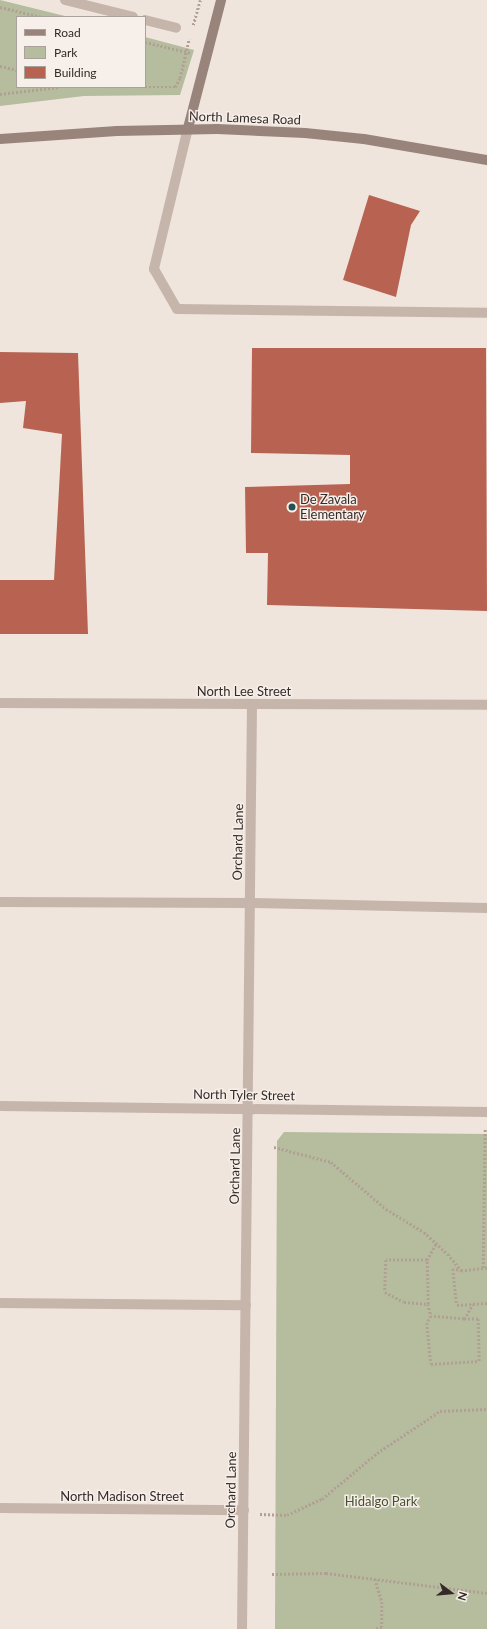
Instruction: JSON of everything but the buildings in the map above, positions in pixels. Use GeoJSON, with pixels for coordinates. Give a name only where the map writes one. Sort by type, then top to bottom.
{"type":"FeatureCollection","features":[{"type":"Feature","properties":{"kind":"main road"},"geometry":{"type":"LineString","coordinates":[[188,128],[221,0]]}},
{"type":"Feature","properties":{"kind":"main road","name":"North Lamesa Road"},"geometry":{"type":"LineString","coordinates":[[0,139],[188,128],[305,133],[433,149],[487,160]]}},
{"type":"Feature","properties":{"kind":"street"},"geometry":{"type":"LineString","coordinates":[[65,0],[129,16]]}},
{"type":"Feature","properties":{"kind":"street"},"geometry":{"type":"LineString","coordinates":[[146,20],[176,28]]}},
{"type":"Feature","properties":{"kind":"street"},"geometry":{"type":"LineString","coordinates":[[188,128],[154,269],[177,309],[487,313]]}},
{"type":"Feature","properties":{"kind":"street","name":"North Lee Street"},"geometry":{"type":"LineString","coordinates":[[0,703],[487,705]]}},
{"type":"Feature","properties":{"kind":"street","name":"Orchard Lane"},"geometry":{"type":"LineString","coordinates":[[242,1629],[249,1108],[252,704]]}},
{"type":"Feature","properties":{"kind":"street"},"geometry":{"type":"LineString","coordinates":[[0,902],[250,902],[487,908]]}},
{"type":"Feature","properties":{"kind":"street","name":"North Tyler Street"},"geometry":{"type":"LineString","coordinates":[[0,1106],[486,1112]]}},
{"type":"Feature","properties":{"kind":"street"},"geometry":{"type":"LineString","coordinates":[[0,1303],[246,1306]]}},
{"type":"Feature","properties":{"kind":"street","name":"North Madison Street"},"geometry":{"type":"LineString","coordinates":[[0,1508],[244,1513]]}},
{"type":"Feature","properties":{"kind":"path"},"geometry":{"type":"LineString","coordinates":[[191,30],[200,0]]}},
{"type":"Feature","properties":{"kind":"path"},"geometry":{"type":"LineString","coordinates":[[0,7],[38,16]]}},
{"type":"Feature","properties":{"kind":"path"},"geometry":{"type":"LineString","coordinates":[[146,87],[175,87],[180,78],[189,37]]}},
{"type":"Feature","properties":{"kind":"path"},"geometry":{"type":"LineString","coordinates":[[146,42],[185,52],[207,55]]}},
{"type":"Feature","properties":{"kind":"path"},"geometry":{"type":"LineString","coordinates":[[0,66],[16,70]]}},
{"type":"Feature","properties":{"kind":"path"},"geometry":{"type":"LineString","coordinates":[[0,94],[51,88]]}},
{"type":"Feature","properties":{"kind":"path"},"geometry":{"type":"LineString","coordinates":[[483,1268],[486,1112]]}},
{"type":"Feature","properties":{"kind":"path"},"geometry":{"type":"LineString","coordinates":[[274,1147],[331,1162],[386,1209],[424,1232],[462,1271]]}},
{"type":"Feature","properties":{"kind":"path"},"geometry":{"type":"LineString","coordinates":[[431,1316],[464,1320],[478,1319],[479,1361],[431,1364],[427,1324],[431,1316],[428,1304],[427,1260],[436,1243]]}},
{"type":"Feature","properties":{"kind":"path"},"geometry":{"type":"LineString","coordinates":[[427,1260],[386,1260],[385,1292],[404,1302],[428,1304]]}},
{"type":"Feature","properties":{"kind":"path"},"geometry":{"type":"LineString","coordinates":[[487,1268],[462,1271],[453,1269],[457,1304],[487,1303]]}},
{"type":"Feature","properties":{"kind":"path"},"geometry":{"type":"LineString","coordinates":[[464,1320],[473,1304]]}},
{"type":"Feature","properties":{"kind":"path"},"geometry":{"type":"LineString","coordinates":[[244,1513],[287,1515],[305,1508],[322,1499],[377,1453],[428,1417],[440,1411],[487,1409]]}},
{"type":"Feature","properties":{"kind":"path"},"geometry":{"type":"LineString","coordinates":[[272,1574],[326,1573],[487,1593]]}},
{"type":"Feature","properties":{"kind":"path"},"geometry":{"type":"LineString","coordinates":[[376,1579],[382,1608],[382,1627],[376,1629]]}},
{"type":"Feature","properties":{"kind":"green space"},"geometry":{"type":"Polygon","coordinates":[[[0,0],[65,16],[16,16],[16,88],[146,88],[146,37],[194,50],[180,95],[84,96],[0,106],[0,0]]]}},
{"type":"Feature","properties":{"kind":"green space","name":"Hidalgo Park"},"geometry":{"type":"Polygon","coordinates":[[[284,1132],[487,1134],[487,1629],[275,1629],[277,1141],[284,1132]]]}},
{"type":"Feature","properties":{"kind":"place","name":"De Zavala Elementary"},"geometry":{"type":"Point","coordinates":[292,507]}}]}
